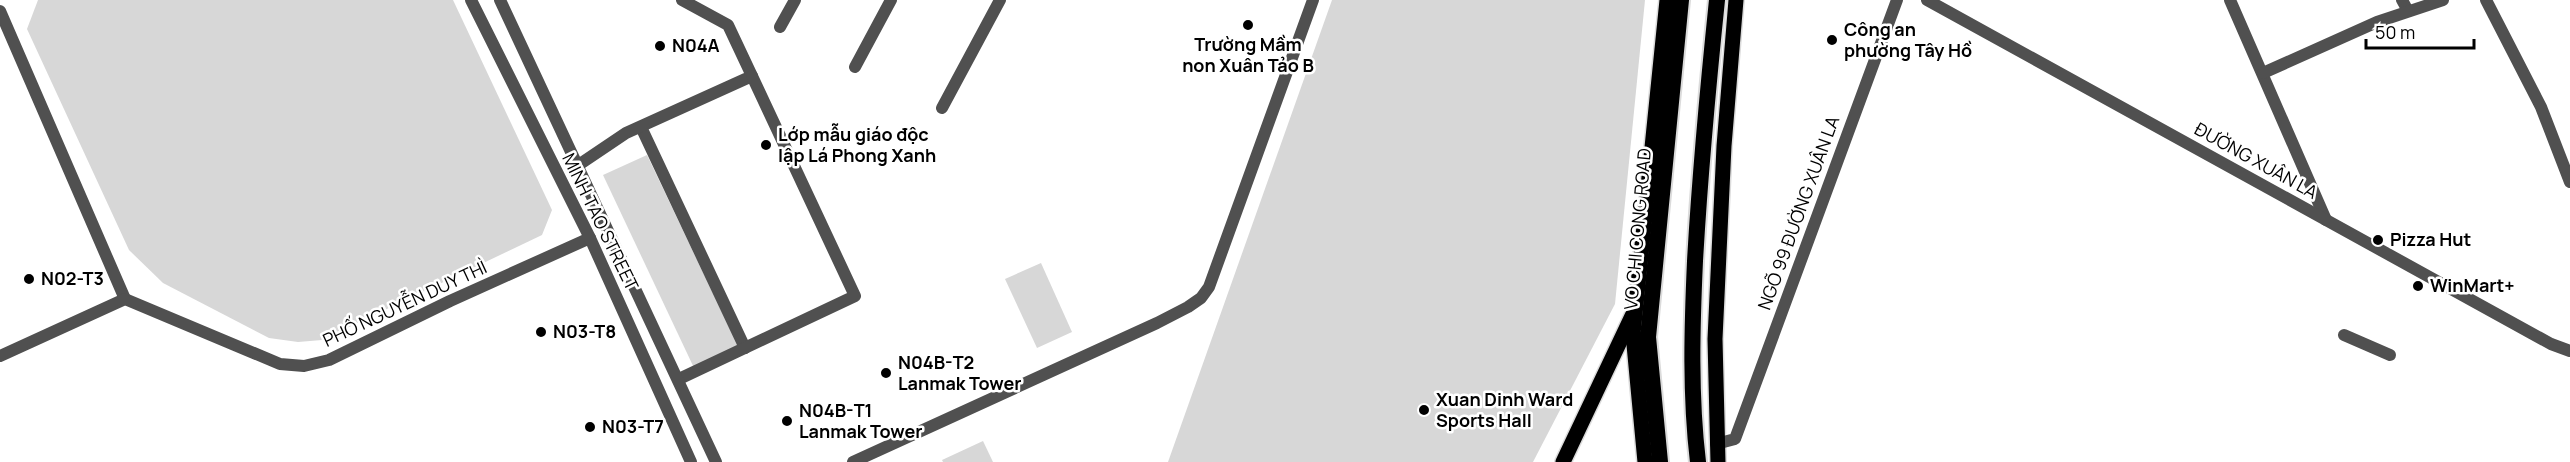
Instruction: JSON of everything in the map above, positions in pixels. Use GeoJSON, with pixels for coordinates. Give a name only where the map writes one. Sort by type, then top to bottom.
{"type":"FeatureCollection","features":[{"type":"Feature","properties":{"kind":"highway","name":"VO CHI CONG ROAD"},"geometry":{"type":"LineString","coordinates":[[1660,462],[1648,337],[1681,0]]}},
{"type":"Feature","properties":{"kind":"highway"},"geometry":{"type":"LineString","coordinates":[[1698,462],[1693,398],[1692,327],[1698,207],[1717,0]]}},
{"type":"Feature","properties":{"kind":"highway"},"geometry":{"type":"LineString","coordinates":[[1633,334],[1652,386]]}},
{"type":"Feature","properties":{"kind":"main road","name":"VO CHI CONG ROAD"},"geometry":{"type":"LineString","coordinates":[[1645,462],[1638,411],[1633,334],[1667,0]]}},
{"type":"Feature","properties":{"kind":"main road"},"geometry":{"type":"LineString","coordinates":[[1718,462],[1714,339],[1725,135],[1736,0]]}},
{"type":"Feature","properties":{"kind":"main road"},"geometry":{"type":"LineString","coordinates":[[1563,462],[1635,309]]}},
{"type":"Feature","properties":{"kind":"street","name":"MINH TAO STREET"},"geometry":{"type":"LineString","coordinates":[[471,0],[590,238],[691,462]]}},
{"type":"Feature","properties":{"kind":"street","name":"MINH TAO STREET"},"geometry":{"type":"LineString","coordinates":[[500,0],[716,462]]}},
{"type":"Feature","properties":{"kind":"street"},"geometry":{"type":"LineString","coordinates":[[679,379],[855,296],[729,25],[682,0]]}},
{"type":"Feature","properties":{"kind":"street"},"geometry":{"type":"LineString","coordinates":[[780,27],[795,0]]}},
{"type":"Feature","properties":{"kind":"street"},"geometry":{"type":"LineString","coordinates":[[855,67],[891,0]]}},
{"type":"Feature","properties":{"kind":"street"},"geometry":{"type":"LineString","coordinates":[[942,108],[1000,0]]}},
{"type":"Feature","properties":{"kind":"street"},"geometry":{"type":"LineString","coordinates":[[853,462],[1157,323],[1201,298],[1212,279],[1313,0]]}},
{"type":"Feature","properties":{"kind":"street","name":"NGÕ 99 ĐƯỜNG XUÂN LA"},"geometry":{"type":"LineString","coordinates":[[1716,444],[1735,439],[1897,0]]}},
{"type":"Feature","properties":{"kind":"street","name":"ĐƯỜNG XUÂN LA"},"geometry":{"type":"LineString","coordinates":[[1927,0],[2435,282],[2551,344],[2570,351]]}},
{"type":"Feature","properties":{"kind":"street"},"geometry":{"type":"LineString","coordinates":[[2230,0],[2326,220]]}},
{"type":"Feature","properties":{"kind":"street"},"geometry":{"type":"LineString","coordinates":[[2263,73],[2405,5],[2443,0]]}},
{"type":"Feature","properties":{"kind":"street"},"geometry":{"type":"LineString","coordinates":[[2486,0],[2541,107],[2570,182]]}},
{"type":"Feature","properties":{"kind":"street"},"geometry":{"type":"LineString","coordinates":[[0,11],[125,298],[0,356]]}},
{"type":"Feature","properties":{"kind":"street"},"geometry":{"type":"LineString","coordinates":[[577,166],[626,133],[752,76]]}},
{"type":"Feature","properties":{"kind":"street"},"geometry":{"type":"LineString","coordinates":[[641,127],[745,348]]}},
{"type":"Feature","properties":{"kind":"street","name":"PHỐ NGUYỄN DUY THÌ"},"geometry":{"type":"LineString","coordinates":[[125,298],[280,364],[304,366],[329,360],[450,301],[590,238]]}},
{"type":"Feature","properties":{"kind":"street"},"geometry":{"type":"LineString","coordinates":[[2344,335],[2390,355]]}},
{"type":"Feature","properties":{"kind":"shaded area"},"geometry":{"type":"Polygon","coordinates":[[[38,0],[453,0],[552,210],[542,235],[322,340],[298,342],[269,338],[163,283],[129,250],[27,29],[38,0]]]}},
{"type":"Feature","properties":{"kind":"shaded area"},"geometry":{"type":"Polygon","coordinates":[[[1332,0],[1645,0],[1615,304],[1533,462],[1168,462],[1332,0]]]}},
{"type":"Feature","properties":{"kind":"shaded area"},"geometry":{"type":"Polygon","coordinates":[[[647,155],[740,350],[695,370],[603,175],[647,155]]]}},
{"type":"Feature","properties":{"kind":"shaded area"},"geometry":{"type":"Polygon","coordinates":[[[1041,263],[1072,332],[1037,348],[1005,279],[1041,263]]]}},
{"type":"Feature","properties":{"kind":"shaded area"},"geometry":{"type":"Polygon","coordinates":[[[983,441],[993,462],[943,462],[942,460],[983,441]]]}},
{"type":"Feature","properties":{"kind":"place","name":"Trường Mầm non Xuân Tảo B"},"geometry":{"type":"Point","coordinates":[1248,25]}},
{"type":"Feature","properties":{"kind":"place","name":"Công an phường Tây Hồ"},"geometry":{"type":"Point","coordinates":[1832,40]}},
{"type":"Feature","properties":{"kind":"place","name":"N04A"},"geometry":{"type":"Point","coordinates":[660,46]}},
{"type":"Feature","properties":{"kind":"place","name":"Lớp mẫu giáo độc lập Lá Phong Xanh"},"geometry":{"type":"Point","coordinates":[766,145]}},
{"type":"Feature","properties":{"kind":"place","name":"Pizza Hut"},"geometry":{"type":"Point","coordinates":[2378,240]}},
{"type":"Feature","properties":{"kind":"place","name":"N02-T3"},"geometry":{"type":"Point","coordinates":[29,279]}},
{"type":"Feature","properties":{"kind":"place","name":"WinMart+"},"geometry":{"type":"Point","coordinates":[2418,286]}},
{"type":"Feature","properties":{"kind":"place","name":"N03-T8"},"geometry":{"type":"Point","coordinates":[541,332]}},
{"type":"Feature","properties":{"kind":"place","name":"N04B-T2 Lanmak Tower"},"geometry":{"type":"Point","coordinates":[886,373]}},
{"type":"Feature","properties":{"kind":"place","name":"Xuan Dinh Ward Sports Hall"},"geometry":{"type":"Point","coordinates":[1424,410]}},
{"type":"Feature","properties":{"kind":"place","name":"N04B-T1 Lanmak Tower"},"geometry":{"type":"Point","coordinates":[787,421]}},
{"type":"Feature","properties":{"kind":"place","name":"N03-T7"},"geometry":{"type":"Point","coordinates":[590,427]}}]}
